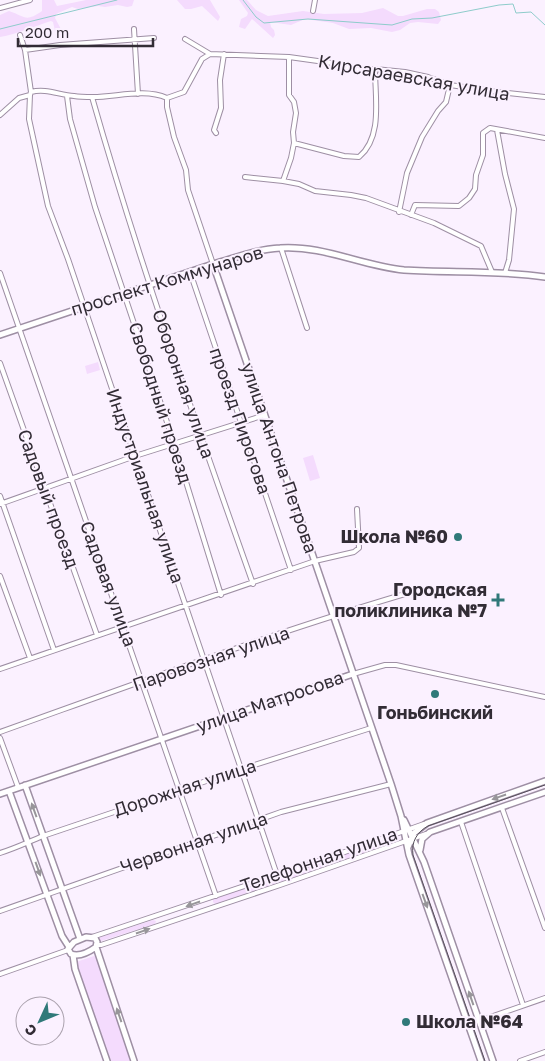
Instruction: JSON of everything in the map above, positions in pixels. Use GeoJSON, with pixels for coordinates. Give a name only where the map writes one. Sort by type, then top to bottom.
{"type":"FeatureCollection","features":[{"type":"Feature","properties":{"kind":"street"},"geometry":{"type":"LineString","coordinates":[[0,8],[30,0]]}},
{"type":"Feature","properties":{"kind":"street"},"geometry":{"type":"LineString","coordinates":[[313,11],[315,0]]}},
{"type":"Feature","properties":{"kind":"street"},"geometry":{"type":"LineString","coordinates":[[134,29],[138,94]]}},
{"type":"Feature","properties":{"kind":"street","name":"Индустриальная улица"},"geometry":{"type":"LineString","coordinates":[[20,34],[25,50],[31,93],[29,119],[48,206],[206,660],[278,875]]}},
{"type":"Feature","properties":{"kind":"street"},"geometry":{"type":"LineString","coordinates":[[25,50],[60,45],[154,38]]}},
{"type":"Feature","properties":{"kind":"street"},"geometry":{"type":"LineString","coordinates":[[0,115],[19,98],[38,90],[67,96],[92,97],[155,94],[167,98],[184,92],[202,59],[210,54],[185,39]]}},
{"type":"Feature","properties":{"kind":"street","name":"Кирсараевская улица"},"geometry":{"type":"LineString","coordinates":[[210,54],[289,57],[332,64],[351,70],[375,69],[428,77],[450,85],[521,96],[545,97]]}},
{"type":"Feature","properties":{"kind":"street"},"geometry":{"type":"LineString","coordinates":[[216,133],[214,130],[221,108],[220,80],[224,54]]}},
{"type":"Feature","properties":{"kind":"street"},"geometry":{"type":"LineString","coordinates":[[282,180],[291,158],[296,113],[294,102],[289,95],[289,57]]}},
{"type":"Feature","properties":{"kind":"street"},"geometry":{"type":"LineString","coordinates":[[294,143],[344,156],[358,157],[366,151],[373,137],[376,114],[375,69]]}},
{"type":"Feature","properties":{"kind":"street"},"geometry":{"type":"LineString","coordinates":[[399,212],[407,173],[422,137],[438,111],[446,102],[450,85]]}},
{"type":"Feature","properties":{"kind":"street","name":"Свободный проезд"},"geometry":{"type":"LineString","coordinates":[[67,96],[70,119],[95,207],[174,443],[220,595]]}},
{"type":"Feature","properties":{"kind":"street","name":"Оборонная улица"},"geometry":{"type":"LineString","coordinates":[[92,97],[150,284],[200,435],[253,584]]}},
{"type":"Feature","properties":{"kind":"street","name":"улица Антона Петрова"},"geometry":{"type":"LineString","coordinates":[[167,98],[167,107],[174,137],[186,170],[188,190],[213,264],[401,816],[410,839],[420,851],[493,1061]]}},
{"type":"Feature","properties":{"kind":"street"},"geometry":{"type":"LineString","coordinates":[[411,216],[413,207],[417,204],[455,206],[464,203],[475,189],[476,175],[483,155],[484,132],[490,128],[545,138]]}},
{"type":"Feature","properties":{"kind":"street"},"geometry":{"type":"LineString","coordinates":[[497,130],[514,209],[509,260],[505,273]]}},
{"type":"Feature","properties":{"kind":"street"},"geometry":{"type":"LineString","coordinates":[[245,177],[282,180],[299,184],[315,191],[366,198],[399,212],[434,223],[481,246],[492,272]]}},
{"type":"Feature","properties":{"kind":"street"},"geometry":{"type":"LineString","coordinates":[[281,248],[307,328]]}},
{"type":"Feature","properties":{"kind":"street","name":"проспект Коммунаров"},"geometry":{"type":"LineString","coordinates":[[0,335],[213,264],[281,248],[312,250],[404,270],[492,272],[545,277]]}},
{"type":"Feature","properties":{"kind":"street","name":"проезд Пирогова"},"geometry":{"type":"LineString","coordinates":[[190,272],[291,570]]}},
{"type":"Feature","properties":{"kind":"street","name":"Садовая улица"},"geometry":{"type":"LineString","coordinates":[[0,273],[216,896]]}},
{"type":"Feature","properties":{"kind":"street","name":"Садовый проезд"},"geometry":{"type":"LineString","coordinates":[[0,363],[97,635]]}},
{"type":"Feature","properties":{"kind":"street"},"geometry":{"type":"LineString","coordinates":[[1,503],[174,443],[265,415]]}},
{"type":"Feature","properties":{"kind":"street"},"geometry":{"type":"LineString","coordinates":[[0,496],[54,650]]}},
{"type":"Feature","properties":{"kind":"street"},"geometry":{"type":"LineString","coordinates":[[0,669],[253,584],[315,561],[354,552],[360,548],[357,509]]}},
{"type":"Feature","properties":{"kind":"street"},"geometry":{"type":"LineString","coordinates":[[0,576],[30,658]]}},
{"type":"Feature","properties":{"kind":"street","name":"Паровозная улица"},"geometry":{"type":"LineString","coordinates":[[0,732],[206,660],[422,589]]}},
{"type":"Feature","properties":{"kind":"street","name":"улица Матросова"},"geometry":{"type":"LineString","coordinates":[[0,794],[385,664],[545,697]]}},
{"type":"Feature","properties":{"kind":"street","name":"Дорожная улица"},"geometry":{"type":"LineString","coordinates":[[0,853],[178,790],[371,728]]}},
{"type":"Feature","properties":{"kind":"street"},"geometry":{"type":"LineString","coordinates":[[0,738],[18,788]]}},
{"type":"Feature","properties":{"kind":"street","name":"Телефонная улица"},"geometry":{"type":"LineString","coordinates":[[92,937],[278,875],[545,781]]}},
{"type":"Feature","properties":{"kind":"street","name":"Червонная улица"},"geometry":{"type":"LineString","coordinates":[[0,911],[260,821],[281,812],[391,784]]}},
{"type":"Feature","properties":{"kind":"street"},"geometry":{"type":"LineString","coordinates":[[25,785],[80,939]]}},
{"type":"Feature","properties":{"kind":"street"},"geometry":{"type":"LineString","coordinates":[[9,791],[62,936],[73,955],[75,969],[107,1061]]}},
{"type":"Feature","properties":{"kind":"street","name":"Телефонная улица"},"geometry":{"type":"LineString","coordinates":[[96,946],[545,792]]}},
{"type":"Feature","properties":{"kind":"street"},"geometry":{"type":"LineString","coordinates":[[502,808],[545,928]]}},
{"type":"Feature","properties":{"kind":"street"},"geometry":{"type":"LineString","coordinates":[[461,822],[523,1005]]}},
{"type":"Feature","properties":{"kind":"street"},"geometry":{"type":"LineString","coordinates":[[410,839],[427,823]]}},
{"type":"Feature","properties":{"kind":"street"},"geometry":{"type":"LineString","coordinates":[[420,851],[422,839],[430,832]]}},
{"type":"Feature","properties":{"kind":"street","name":"улица Антона Петрова"},"geometry":{"type":"LineString","coordinates":[[410,839],[408,854],[480,1061]]}},
{"type":"Feature","properties":{"kind":"street"},"geometry":{"type":"LineString","coordinates":[[0,974],[69,948],[80,939],[92,937],[96,940],[96,946],[134,1061]]}},
{"type":"Feature","properties":{"kind":"street"},"geometry":{"type":"LineString","coordinates":[[73,955],[84,954],[96,946]]}},
{"type":"Feature","properties":{"kind":"street"},"geometry":{"type":"LineString","coordinates":[[479,1021],[545,998]]}},
{"type":"Feature","properties":{"kind":"street"},"geometry":{"type":"LineString","coordinates":[[520,1061],[545,1052]]}},
{"type":"Feature","properties":{"kind":"shaded area"},"geometry":{"type":"Polygon","coordinates":[[[42,0],[54,0],[57,6],[86,0],[134,0],[132,6],[127,7],[118,5],[78,9],[72,7],[56,14],[55,18],[63,33],[61,35],[55,31],[51,21],[0,37],[0,15],[9,11],[28,18],[32,17],[42,11],[42,0]]]}},
{"type":"Feature","properties":{"kind":"shaded area"},"geometry":{"type":"Polygon","coordinates":[[[177,0],[210,0],[220,17],[218,21],[202,6],[185,9],[177,0]]]}},
{"type":"Feature","properties":{"kind":"shaded area"},"geometry":{"type":"Polygon","coordinates":[[[239,0],[247,0],[256,10],[268,16],[303,11],[324,14],[362,13],[383,8],[398,16],[403,16],[427,9],[435,9],[439,12],[441,20],[438,24],[410,23],[400,30],[392,32],[371,28],[349,29],[333,23],[305,19],[291,25],[270,22],[275,35],[273,38],[252,19],[245,29],[239,27],[241,19],[247,16],[248,13],[239,0]]]}},
{"type":"Feature","properties":{"kind":"shaded area"},"geometry":{"type":"Polygon","coordinates":[[[98,362],[100,370],[87,374],[85,366],[98,362]]]}},
{"type":"Feature","properties":{"kind":"shaded area"},"geometry":{"type":"Polygon","coordinates":[[[313,455],[320,478],[310,481],[303,458],[313,455]]]}},
{"type":"Feature","properties":{"kind":"shaded area"},"geometry":{"type":"Polygon","coordinates":[[[396,836],[399,838],[398,841],[329,865],[327,863],[328,860],[396,836]]]}},
{"type":"Feature","properties":{"kind":"shaded area"},"geometry":{"type":"Polygon","coordinates":[[[319,863],[322,865],[321,868],[215,904],[213,902],[213,899],[319,863]]]}},
{"type":"Feature","properties":{"kind":"shaded area"},"geometry":{"type":"Polygon","coordinates":[[[153,920],[156,921],[155,924],[98,942],[98,938],[153,920]]]}},
{"type":"Feature","properties":{"kind":"shaded area"},"geometry":{"type":"Polygon","coordinates":[[[97,955],[133,1061],[111,1061],[76,962],[97,955]]]}},
{"type":"Feature","properties":{"kind":"waterway"},"geometry":{"type":"LineString","coordinates":[[0,29],[117,0]]}},
{"type":"Feature","properties":{"kind":"waterway"},"geometry":{"type":"LineString","coordinates":[[243,0],[256,17],[264,23],[308,19],[392,25],[412,19],[432,18],[513,4],[516,13],[531,12],[545,25]]}},
{"type":"Feature","properties":{"kind":"tram line"},"geometry":{"type":"LineString","coordinates":[[485,1061],[413,855],[413,846],[418,834],[428,826],[545,785]]}},
{"type":"Feature","properties":{"kind":"place","name":"Школа №60"},"geometry":{"type":"Point","coordinates":[458,537]}},
{"type":"Feature","properties":{"kind":"place","name":"Городская поликлиника №7"},"geometry":{"type":"Point","coordinates":[498,600]}},
{"type":"Feature","properties":{"kind":"place","name":"Гоньбинский"},"geometry":{"type":"Point","coordinates":[435,694]}},
{"type":"Feature","properties":{"kind":"place","name":"Школа №64"},"geometry":{"type":"Point","coordinates":[406,1022]}}]}
